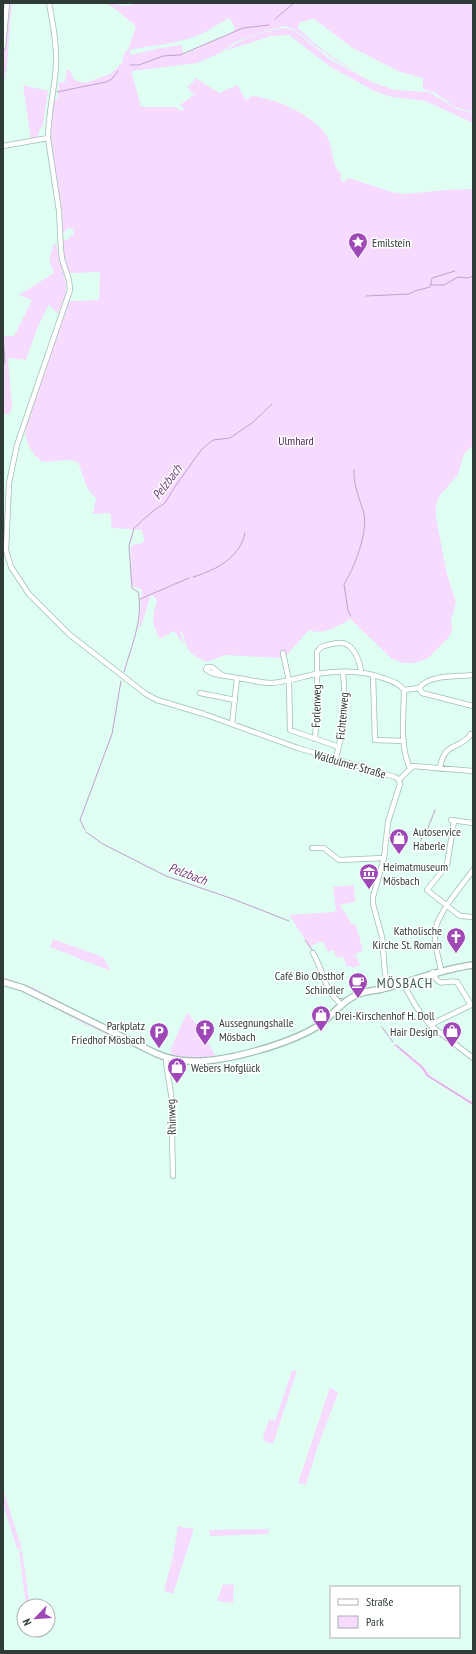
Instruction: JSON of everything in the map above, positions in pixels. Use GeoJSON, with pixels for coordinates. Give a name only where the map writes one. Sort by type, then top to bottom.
{"type":"FeatureCollection","features":[{"type":"Feature","properties":{"kind":"main road"},"geometry":{"type":"LineString","coordinates":[[3,982],[23,988],[110,1032],[167,1058],[190,1061],[225,1058],[273,1045],[319,1025],[342,1005],[358,994],[391,986],[441,970],[473,965]]}},
{"type":"Feature","properties":{"kind":"street"},"geometry":{"type":"LineString","coordinates":[[3,47],[7,3]]}},
{"type":"Feature","properties":{"kind":"street","name":"Waldulmer Straße"},"geometry":{"type":"LineString","coordinates":[[49,3],[56,43],[56,57],[48,138],[58,211],[62,259],[69,280],[70,290],[17,445],[10,483],[6,533],[6,550],[8,559],[14,574],[22,585],[64,629],[141,692],[157,700],[232,724],[335,761],[395,777],[399,780],[400,784],[388,822],[384,858],[373,897],[373,904],[382,936],[385,974],[391,986]]}},
{"type":"Feature","properties":{"kind":"street"},"geometry":{"type":"LineString","coordinates":[[3,146],[48,138]]}},
{"type":"Feature","properties":{"kind":"street","name":"Forlenweg"},"geometry":{"type":"LineString","coordinates":[[315,739],[317,709],[317,652],[321,647],[340,643],[350,647],[356,654],[361,672]]}},
{"type":"Feature","properties":{"kind":"street"},"geometry":{"type":"LineString","coordinates":[[283,654],[288,681],[290,730],[339,747]]}},
{"type":"Feature","properties":{"kind":"street","name":"Fichtenweg"},"geometry":{"type":"LineString","coordinates":[[335,761],[339,747],[345,700],[343,672]]}},
{"type":"Feature","properties":{"kind":"street"},"geometry":{"type":"LineString","coordinates":[[222,675],[269,683],[288,681],[317,674],[361,672],[373,674],[401,685],[404,690],[404,741],[406,760],[410,768]]}},
{"type":"Feature","properties":{"kind":"street"},"geometry":{"type":"LineString","coordinates":[[373,674],[375,740],[404,741]]}},
{"type":"Feature","properties":{"kind":"street"},"geometry":{"type":"LineString","coordinates":[[404,690],[419,688],[422,684],[438,678],[473,675]]}},
{"type":"Feature","properties":{"kind":"street"},"geometry":{"type":"LineString","coordinates":[[232,724],[238,678]]}},
{"type":"Feature","properties":{"kind":"street"},"geometry":{"type":"LineString","coordinates":[[419,688],[422,693],[473,706]]}},
{"type":"Feature","properties":{"kind":"street"},"geometry":{"type":"LineString","coordinates":[[200,693],[235,700]]}},
{"type":"Feature","properties":{"kind":"street"},"geometry":{"type":"LineString","coordinates":[[440,769],[442,757],[446,751],[466,741],[472,734]]}},
{"type":"Feature","properties":{"kind":"street"},"geometry":{"type":"LineString","coordinates":[[399,780],[410,768],[418,766],[473,771]]}},
{"type":"Feature","properties":{"kind":"street"},"geometry":{"type":"LineString","coordinates":[[473,823],[452,820],[447,865],[427,890],[463,917],[473,917]]}},
{"type":"Feature","properties":{"kind":"street"},"geometry":{"type":"LineString","coordinates":[[312,848],[324,848],[340,860],[384,858]]}},
{"type":"Feature","properties":{"kind":"street"},"geometry":{"type":"LineString","coordinates":[[441,970],[435,929],[448,905],[473,870]]}},
{"type":"Feature","properties":{"kind":"street"},"geometry":{"type":"LineString","coordinates":[[313,953],[321,969],[327,989],[342,1005]]}},
{"type":"Feature","properties":{"kind":"street"},"geometry":{"type":"LineString","coordinates":[[430,1025],[471,1005],[457,982],[440,982],[437,980],[434,972]]}},
{"type":"Feature","properties":{"kind":"street"},"geometry":{"type":"LineString","coordinates":[[402,982],[417,1008],[430,1025],[473,1058]]}},
{"type":"Feature","properties":{"kind":"street","name":"Rhinweg"},"geometry":{"type":"LineString","coordinates":[[167,1058],[166,1062],[171,1094],[173,1176]]}},
{"type":"Feature","properties":{"kind":"green space"},"geometry":{"type":"Polygon","coordinates":[[[9,3],[12,3],[7,65],[3,87],[3,62],[9,3]]]}},
{"type":"Feature","properties":{"kind":"green space","name":"Ulmhard"},"geometry":{"type":"Polygon","coordinates":[[[106,3],[128,6],[136,3],[473,3],[473,112],[455,107],[435,93],[423,89],[423,78],[400,72],[351,47],[314,19],[300,22],[298,28],[325,52],[358,73],[331,58],[295,30],[286,26],[245,38],[234,43],[220,53],[198,63],[133,71],[132,73],[141,107],[175,107],[182,111],[184,109],[180,105],[200,90],[193,94],[187,87],[196,78],[219,93],[237,85],[246,100],[252,96],[261,97],[282,104],[303,114],[313,121],[326,135],[330,143],[336,168],[341,174],[340,179],[343,182],[349,178],[392,192],[405,194],[473,189],[473,445],[464,454],[458,475],[440,495],[436,505],[436,518],[447,574],[456,602],[451,621],[452,631],[449,637],[427,659],[414,663],[403,663],[392,659],[350,619],[325,631],[314,632],[309,630],[287,655],[281,658],[225,655],[207,662],[189,651],[182,631],[180,631],[184,645],[174,631],[160,639],[155,629],[153,620],[157,600],[151,594],[141,627],[139,626],[142,590],[133,586],[132,584],[131,547],[132,545],[142,543],[144,541],[142,530],[114,528],[111,526],[111,515],[109,513],[93,514],[96,499],[87,488],[78,462],[69,460],[43,462],[29,447],[24,426],[69,301],[99,300],[100,272],[71,273],[69,272],[64,260],[62,240],[67,240],[74,233],[70,227],[63,233],[61,231],[58,193],[50,134],[53,104],[58,96],[59,82],[65,82],[67,70],[70,70],[74,80],[85,83],[110,74],[122,63],[125,51],[128,50],[136,26],[106,3]],[[230,18],[206,32],[189,39],[130,50],[130,55],[160,48],[182,45],[183,55],[233,32],[235,28],[230,18]]]}},
{"type":"Feature","properties":{"kind":"green space"},"geometry":{"type":"Polygon","coordinates":[[[287,28],[295,31],[329,59],[374,83],[395,90],[429,92],[457,109],[473,113],[473,123],[425,101],[392,97],[374,91],[329,66],[289,35],[271,36],[225,51],[254,35],[271,30],[287,28]]]}},
{"type":"Feature","properties":{"kind":"green space"},"geometry":{"type":"Polygon","coordinates":[[[23,85],[48,91],[43,125],[39,131],[38,139],[31,140],[23,85]]]}},
{"type":"Feature","properties":{"kind":"green space"},"geometry":{"type":"Polygon","coordinates":[[[56,244],[66,284],[66,294],[58,314],[49,305],[48,306],[37,329],[26,360],[8,358],[12,408],[9,415],[3,413],[3,333],[6,336],[14,336],[32,300],[19,295],[54,273],[49,260],[53,245],[56,244]]]}},
{"type":"Feature","properties":{"kind":"green space"},"geometry":{"type":"Polygon","coordinates":[[[354,885],[355,902],[340,905],[352,924],[356,925],[363,951],[355,954],[360,965],[352,968],[351,966],[347,967],[343,956],[337,958],[333,950],[328,952],[322,941],[310,947],[289,915],[333,912],[336,910],[333,887],[354,885]]]}},
{"type":"Feature","properties":{"kind":"green space"},"geometry":{"type":"Polygon","coordinates":[[[53,939],[103,957],[111,971],[50,947],[53,939]]]}},
{"type":"Feature","properties":{"kind":"green space"},"geometry":{"type":"Polygon","coordinates":[[[3,977],[33,987],[94,1020],[3,981],[3,977]]]}},
{"type":"Feature","properties":{"kind":"green space"},"geometry":{"type":"Polygon","coordinates":[[[15,987],[145,1051],[145,1052],[82,1023],[15,987]]]}},
{"type":"Feature","properties":{"kind":"green space"},"geometry":{"type":"Polygon","coordinates":[[[187,1012],[204,1034],[216,1057],[194,1059],[171,1057],[171,1048],[187,1012]]]}},
{"type":"Feature","properties":{"kind":"green space"},"geometry":{"type":"Polygon","coordinates":[[[396,1044],[423,1066],[431,1076],[473,1102],[473,1106],[426,1076],[421,1069],[393,1045],[396,1044]]]}},
{"type":"Feature","properties":{"kind":"green space"},"geometry":{"type":"Polygon","coordinates":[[[292,1370],[297,1371],[273,1444],[265,1442],[263,1437],[269,1419],[275,1421],[292,1370]]]}},
{"type":"Feature","properties":{"kind":"green space"},"geometry":{"type":"Polygon","coordinates":[[[330,1387],[338,1393],[317,1449],[306,1485],[298,1483],[330,1387]]]}},
{"type":"Feature","properties":{"kind":"green space"},"geometry":{"type":"Polygon","coordinates":[[[3,1488],[22,1550],[17,1549],[3,1504],[3,1488]]]}},
{"type":"Feature","properties":{"kind":"green space"},"geometry":{"type":"Polygon","coordinates":[[[178,1526],[194,1529],[173,1594],[164,1591],[173,1556],[178,1526]]]}},
{"type":"Feature","properties":{"kind":"green space"},"geometry":{"type":"Polygon","coordinates":[[[269,1529],[268,1534],[210,1536],[209,1530],[269,1529]]]}},
{"type":"Feature","properties":{"kind":"green space"},"geometry":{"type":"Polygon","coordinates":[[[19,1551],[22,1551],[29,1598],[25,1598],[19,1551]]]}},
{"type":"Feature","properties":{"kind":"green space"},"geometry":{"type":"Polygon","coordinates":[[[223,1584],[234,1585],[233,1603],[217,1601],[223,1584]]]}},
{"type":"Feature","properties":{"kind":"waterway"},"geometry":{"type":"LineString","coordinates":[[275,19],[294,3]]}},
{"type":"Feature","properties":{"kind":"waterway"},"geometry":{"type":"LineString","coordinates":[[130,65],[139,65],[163,56],[180,55],[243,28],[269,25]]}},
{"type":"Feature","properties":{"kind":"waterway"},"geometry":{"type":"LineString","coordinates":[[57,92],[106,82],[112,79],[118,71]]}},
{"type":"Feature","properties":{"kind":"waterway"},"geometry":{"type":"LineString","coordinates":[[366,296],[409,294],[430,287],[432,278],[455,271]]}},
{"type":"Feature","properties":{"kind":"waterway"},"geometry":{"type":"LineString","coordinates":[[431,285],[444,285],[458,277],[468,278],[473,276]]}},
{"type":"Feature","properties":{"kind":"waterway"},"geometry":{"type":"LineString","coordinates":[[3,337],[5,361],[3,366]]}},
{"type":"Feature","properties":{"kind":"waterway","name":"Pelzbach"},"geometry":{"type":"LineString","coordinates":[[124,672],[136,632],[139,612],[138,592],[132,588],[129,546],[134,528],[153,511],[165,503],[202,449],[213,440],[230,438],[252,423],[272,404]]}},
{"type":"Feature","properties":{"kind":"waterway"},"geometry":{"type":"LineString","coordinates":[[351,616],[348,611],[344,584],[352,569],[359,550],[365,522],[356,487],[354,470]]}},
{"type":"Feature","properties":{"kind":"waterway","name":"Pelzbach"},"geometry":{"type":"LineString","coordinates":[[193,577],[210,571],[226,562],[238,549],[245,533]]}},
{"type":"Feature","properties":{"kind":"waterway","name":"Pelzbach"},"geometry":{"type":"LineString","coordinates":[[140,599],[189,578]]}},
{"type":"Feature","properties":{"kind":"waterway","name":"Pelzbach"},"geometry":{"type":"LineString","coordinates":[[85,830],[80,820],[112,734],[121,681]]}},
{"type":"Feature","properties":{"kind":"waterway"},"geometry":{"type":"LineString","coordinates":[[418,844],[428,828],[435,810]]}},
{"type":"Feature","properties":{"kind":"waterway","name":"Pelzbach"},"geometry":{"type":"LineString","coordinates":[[86,832],[103,844],[166,876],[233,899],[289,921]]}},
{"type":"Feature","properties":{"kind":"waterway"},"geometry":{"type":"LineString","coordinates":[[305,940],[313,951]]}},
{"type":"Feature","properties":{"kind":"waterway"},"geometry":{"type":"LineString","coordinates":[[337,998],[344,999]]}},
{"type":"Feature","properties":{"kind":"waterway","name":"Pelzbach"},"geometry":{"type":"LineString","coordinates":[[382,1027],[393,1042]]}},
{"type":"Feature","properties":{"kind":"waterway","name":"Pelzbach"},"geometry":{"type":"LineString","coordinates":[[396,1045],[422,1067],[428,1076],[473,1104]]}},
{"type":"Feature","properties":{"kind":"place","name":"Emilstein"},"geometry":{"type":"Point","coordinates":[358,259]}},
{"type":"Feature","properties":{"kind":"place","name":"Autoservice Haberle"},"geometry":{"type":"Point","coordinates":[399,855]}},
{"type":"Feature","properties":{"kind":"place","name":"Heimatmuseum Mösbach"},"geometry":{"type":"Point","coordinates":[369,890]}},
{"type":"Feature","properties":{"kind":"place","name":"Katholische Kirche St. Roman"},"geometry":{"type":"Point","coordinates":[456,954]}},
{"type":"Feature","properties":{"kind":"place","name":"Café Bio Obsthof Schindler"},"geometry":{"type":"Point","coordinates":[358,999]}},
{"type":"Feature","properties":{"kind":"place","name":"Drei-Kirschenhof H. Doll"},"geometry":{"type":"Point","coordinates":[321,1032]}},
{"type":"Feature","properties":{"kind":"place","name":"Aussegnungshalle Mösbach"},"geometry":{"type":"Point","coordinates":[205,1046]}},
{"type":"Feature","properties":{"kind":"place","name":"Hair Design"},"geometry":{"type":"Point","coordinates":[452,1048]}},
{"type":"Feature","properties":{"kind":"place","name":"Parkplatz Friedhof Mösbach"},"geometry":{"type":"Point","coordinates":[159,1049]}},
{"type":"Feature","properties":{"kind":"place","name":"Webers Hofglück"},"geometry":{"type":"Point","coordinates":[177,1084]}},
{"type":"Feature","properties":{"kind":"district","name":"MÖSBACH"},"geometry":{"type":"Point","coordinates":[405,983]}}]}
